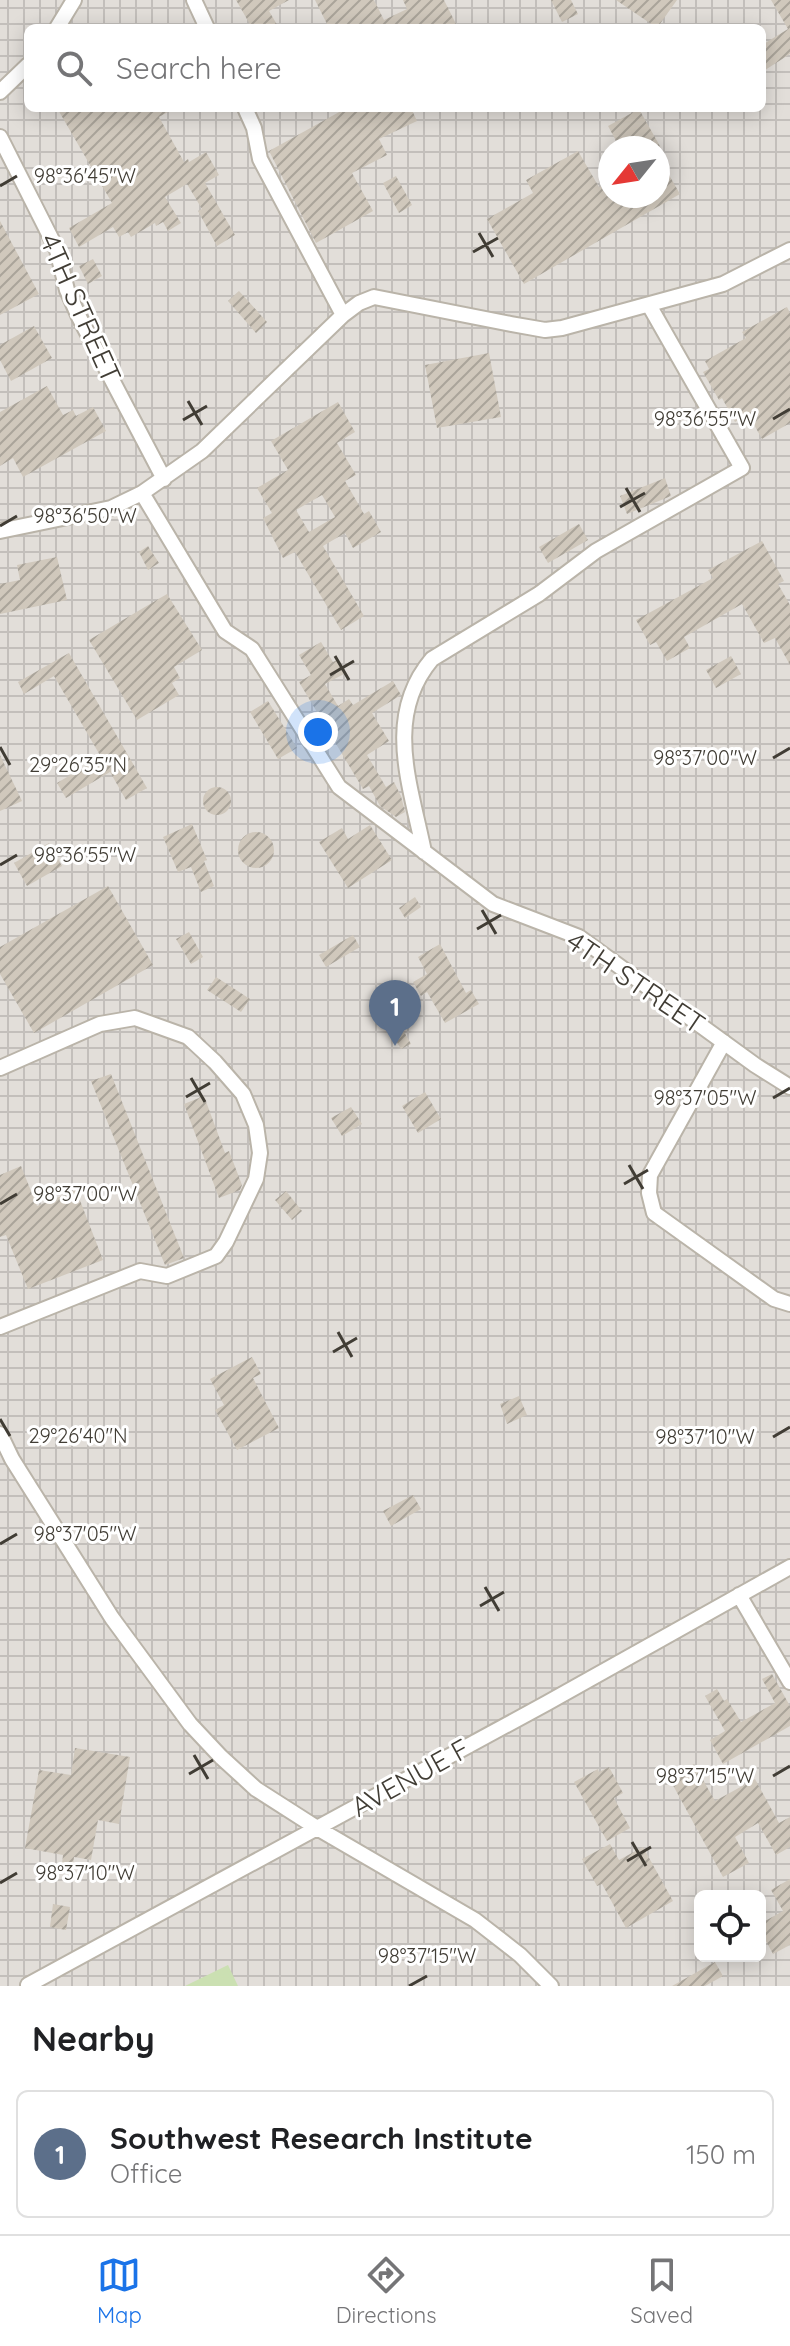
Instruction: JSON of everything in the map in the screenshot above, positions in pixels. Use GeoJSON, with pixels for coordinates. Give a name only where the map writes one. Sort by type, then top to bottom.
{"type":"FeatureCollection","features":[{"type":"Feature","properties":{"kind":"street"},"geometry":{"type":"LineString","coordinates":[[59,24],[74,0]]}},
{"type":"Feature","properties":{"kind":"street"},"geometry":{"type":"LineString","coordinates":[[194,0],[205,24]]}},
{"type":"Feature","properties":{"kind":"street"},"geometry":{"type":"LineString","coordinates":[[0,92],[24,69]]}},
{"type":"Feature","properties":{"kind":"street"},"geometry":{"type":"LineString","coordinates":[[247,112],[254,128],[260,159],[343,315]]}},
{"type":"Feature","properties":{"kind":"street","name":"4TH STREET"},"geometry":{"type":"LineString","coordinates":[[0,137],[57,250],[67,290],[79,317],[164,479]]}},
{"type":"Feature","properties":{"kind":"street"},"geometry":{"type":"LineString","coordinates":[[0,531],[111,508],[142,493],[202,451],[343,315],[374,297],[545,330],[723,284],[790,250]]}},
{"type":"Feature","properties":{"kind":"street"},"geometry":{"type":"LineString","coordinates":[[424,852],[403,741],[411,691],[420,673],[432,659],[539,594],[596,551],[742,468],[649,305]]}},
{"type":"Feature","properties":{"kind":"street","name":"4TH STREET"},"geometry":{"type":"LineString","coordinates":[[142,493],[225,631],[252,649],[339,787],[493,904],[579,937],[790,1087]]}},
{"type":"Feature","properties":{"kind":"street"},"geometry":{"type":"LineString","coordinates":[[0,1068],[100,1024],[135,1018],[188,1037],[215,1062],[243,1094],[256,1125],[260,1153],[256,1179],[226,1242],[216,1256],[167,1276],[140,1271],[0,1327]]}},
{"type":"Feature","properties":{"kind":"street"},"geometry":{"type":"LineString","coordinates":[[724,1042],[650,1175],[651,1203],[654,1213],[774,1299],[790,1304]]}},
{"type":"Feature","properties":{"kind":"street"},"geometry":{"type":"LineString","coordinates":[[0,1434],[112,1618],[190,1724],[221,1757],[256,1789],[475,1920],[520,1955],[551,1986]]}},
{"type":"Feature","properties":{"kind":"street","name":"AVENUE F"},"geometry":{"type":"LineString","coordinates":[[28,1985],[790,1567]]}},
{"type":"Feature","properties":{"kind":"street"},"geometry":{"type":"LineString","coordinates":[[739,1595],[788,1672]]}},
{"type":"Feature","properties":{"kind":"shaded area"},"geometry":{"type":"Polygon","coordinates":[[[0,0],[790,0],[790,1986],[0,1986],[0,0]]]}},
{"type":"Feature","properties":{"kind":"green space"},"geometry":{"type":"Polygon","coordinates":[[[228,1965],[238,1986],[185,1986],[228,1965]]]}},
{"type":"Feature","properties":{"kind":"building"},"geometry":{"type":"Polygon","coordinates":[[[236,0],[289,0],[269,11],[277,24],[250,24],[236,0]]]}},
{"type":"Feature","properties":{"kind":"building"},"geometry":{"type":"Polygon","coordinates":[[[315,0],[374,0],[384,20],[407,9],[403,0],[444,0],[456,24],[426,24],[327,24],[315,0]]]}},
{"type":"Feature","properties":{"kind":"building"},"geometry":{"type":"Polygon","coordinates":[[[551,0],[571,0],[578,14],[562,22],[551,0]]]}},
{"type":"Feature","properties":{"kind":"building"},"geometry":{"type":"Polygon","coordinates":[[[616,0],[677,0],[660,24],[651,24],[616,0]]]}},
{"type":"Feature","properties":{"kind":"building"},"geometry":{"type":"Polygon","coordinates":[[[771,0],[790,0],[790,54],[766,69],[766,43],[788,29],[771,0]]]}},
{"type":"Feature","properties":{"kind":"building"},"geometry":{"type":"Polygon","coordinates":[[[59,112],[168,112],[159,117],[184,162],[206,152],[219,175],[205,183],[235,235],[217,246],[198,211],[202,209],[187,184],[165,197],[181,223],[168,231],[163,222],[156,226],[155,223],[131,237],[128,232],[119,237],[113,227],[79,247],[69,228],[112,203],[59,112]]]}},
{"type":"Feature","properties":{"kind":"building"},"geometry":{"type":"Polygon","coordinates":[[[339,112],[413,112],[417,121],[379,139],[387,155],[352,173],[373,211],[316,243],[269,151],[339,112]]]}},
{"type":"Feature","properties":{"kind":"building"},"geometry":{"type":"Polygon","coordinates":[[[634,112],[641,112],[654,136],[613,136],[608,126],[634,112]]]}},
{"type":"Feature","properties":{"kind":"building"},"geometry":{"type":"Polygon","coordinates":[[[578,151],[598,185],[598,208],[656,208],[524,284],[487,219],[533,193],[526,180],[578,151]]]}},
{"type":"Feature","properties":{"kind":"building"},"geometry":{"type":"Polygon","coordinates":[[[396,176],[412,205],[399,213],[383,183],[396,176]]]}},
{"type":"Feature","properties":{"kind":"building"},"geometry":{"type":"Polygon","coordinates":[[[670,177],[680,194],[670,200],[670,177]]]}},
{"type":"Feature","properties":{"kind":"building"},"geometry":{"type":"Polygon","coordinates":[[[0,221],[39,294],[0,315],[0,221]]]}},
{"type":"Feature","properties":{"kind":"building"},"geometry":{"type":"Polygon","coordinates":[[[93,259],[102,276],[88,284],[79,266],[93,259]]]}},
{"type":"Feature","properties":{"kind":"building"},"geometry":{"type":"Polygon","coordinates":[[[239,291],[267,322],[256,333],[228,301],[239,291]]]}},
{"type":"Feature","properties":{"kind":"building"},"geometry":{"type":"Polygon","coordinates":[[[787,307],[790,313],[790,423],[762,439],[748,414],[735,422],[703,372],[709,369],[705,361],[746,338],[742,332],[787,307]]]}},
{"type":"Feature","properties":{"kind":"building"},"geometry":{"type":"Polygon","coordinates":[[[34,326],[52,358],[11,381],[0,360],[0,345],[34,326]]]}},
{"type":"Feature","properties":{"kind":"building"},"geometry":{"type":"Polygon","coordinates":[[[489,353],[501,417],[437,428],[425,365],[489,353]]]}},
{"type":"Feature","properties":{"kind":"building"},"geometry":{"type":"Polygon","coordinates":[[[47,386],[63,415],[73,410],[76,416],[93,407],[106,431],[23,477],[13,458],[0,466],[0,412],[47,386]]]}},
{"type":"Feature","properties":{"kind":"building"},"geometry":{"type":"Polygon","coordinates":[[[338,402],[355,432],[337,443],[356,475],[345,481],[364,514],[369,511],[381,532],[353,548],[345,533],[323,546],[364,616],[341,630],[295,552],[283,558],[263,518],[272,513],[257,488],[288,470],[271,441],[338,402]],[[322,495],[296,510],[309,532],[335,517],[322,495]]]}},
{"type":"Feature","properties":{"kind":"building"},"geometry":{"type":"Polygon","coordinates":[[[665,478],[671,496],[627,514],[620,496],[665,478]]]}},
{"type":"Feature","properties":{"kind":"building"},"geometry":{"type":"Polygon","coordinates":[[[579,524],[588,540],[548,563],[539,547],[579,524]]]}},
{"type":"Feature","properties":{"kind":"building"},"geometry":{"type":"Polygon","coordinates":[[[762,541],[784,581],[778,584],[790,605],[790,665],[775,638],[764,643],[742,604],[684,637],[690,648],[667,661],[656,642],[650,645],[636,620],[713,578],[708,570],[762,541]]]}},
{"type":"Feature","properties":{"kind":"building"},"geometry":{"type":"Polygon","coordinates":[[[148,546],[159,563],[148,570],[139,552],[148,546]]]}},
{"type":"Feature","properties":{"kind":"building"},"geometry":{"type":"Polygon","coordinates":[[[57,557],[67,600],[0,614],[0,584],[20,580],[17,565],[57,557]]]}},
{"type":"Feature","properties":{"kind":"building"},"geometry":{"type":"Polygon","coordinates":[[[167,594],[202,650],[174,667],[180,678],[172,683],[179,695],[137,720],[89,640],[167,594]]]}},
{"type":"Feature","properties":{"kind":"building"},"geometry":{"type":"Polygon","coordinates":[[[321,642],[333,662],[337,660],[344,674],[325,684],[338,706],[349,699],[353,705],[393,681],[401,695],[372,713],[389,741],[367,755],[386,787],[394,782],[401,796],[405,812],[396,817],[380,806],[369,786],[363,789],[299,682],[311,675],[299,655],[321,642]]]}},
{"type":"Feature","properties":{"kind":"building"},"geometry":{"type":"Polygon","coordinates":[[[69,653],[147,788],[126,800],[110,772],[66,798],[57,783],[101,757],[54,676],[24,694],[18,682],[69,653]]]}},
{"type":"Feature","properties":{"kind":"building"},"geometry":{"type":"Polygon","coordinates":[[[731,656],[741,674],[716,688],[706,670],[731,656]]]}},
{"type":"Feature","properties":{"kind":"building"},"geometry":{"type":"Polygon","coordinates":[[[268,701],[297,748],[278,759],[250,712],[268,701]]]}},
{"type":"Feature","properties":{"kind":"building"},"geometry":{"type":"Polygon","coordinates":[[[0,755],[22,801],[0,811],[0,755]]]}},
{"type":"Feature","properties":{"kind":"building"},"geometry":{"type":"Polygon","coordinates":[[[217,787],[227,791],[231,801],[227,811],[217,815],[207,811],[203,801],[207,791],[217,787]]]}},
{"type":"Feature","properties":{"kind":"building"},"geometry":{"type":"Polygon","coordinates":[[[192,824],[214,886],[201,892],[191,867],[178,872],[163,837],[192,824]]]}},
{"type":"Feature","properties":{"kind":"building"},"geometry":{"type":"Polygon","coordinates":[[[370,825],[392,860],[348,888],[319,842],[342,828],[348,839],[370,825]]]}},
{"type":"Feature","properties":{"kind":"building"},"geometry":{"type":"Polygon","coordinates":[[[256,832],[269,837],[274,850],[269,863],[256,868],[243,863],[238,850],[243,837],[256,832]]]}},
{"type":"Feature","properties":{"kind":"building"},"geometry":{"type":"Polygon","coordinates":[[[49,843],[62,866],[27,886],[14,863],[49,843]]]}},
{"type":"Feature","properties":{"kind":"building"},"geometry":{"type":"Polygon","coordinates":[[[108,886],[153,965],[34,1033],[0,974],[0,947],[108,886]]]}},
{"type":"Feature","properties":{"kind":"building"},"geometry":{"type":"Polygon","coordinates":[[[415,897],[421,907],[405,918],[399,908],[415,897]]]}},
{"type":"Feature","properties":{"kind":"building"},"geometry":{"type":"Polygon","coordinates":[[[189,932],[203,957],[191,964],[176,939],[189,932]]]}},
{"type":"Feature","properties":{"kind":"building"},"geometry":{"type":"Polygon","coordinates":[[[353,935],[360,947],[326,967],[319,955],[353,935]]]}},
{"type":"Feature","properties":{"kind":"building"},"geometry":{"type":"Polygon","coordinates":[[[440,944],[466,993],[471,990],[479,1004],[445,1023],[427,992],[421,996],[413,982],[427,974],[418,957],[440,944]]]}},
{"type":"Feature","properties":{"kind":"building"},"geometry":{"type":"Polygon","coordinates":[[[216,977],[250,999],[241,1012],[207,990],[216,977]]]}},
{"type":"Feature","properties":{"kind":"building"},"geometry":{"type":"Polygon","coordinates":[[[403,1030],[411,1044],[401,1049],[393,1036],[403,1030]]]}},
{"type":"Feature","properties":{"kind":"building"},"geometry":{"type":"Polygon","coordinates":[[[111,1074],[184,1258],[165,1265],[91,1081],[111,1074]]]}},
{"type":"Feature","properties":{"kind":"building"},"geometry":{"type":"Polygon","coordinates":[[[425,1092],[441,1119],[418,1133],[402,1106],[425,1092]]]}},
{"type":"Feature","properties":{"kind":"building"},"geometry":{"type":"Polygon","coordinates":[[[204,1096],[225,1153],[229,1151],[242,1185],[240,1190],[219,1198],[184,1104],[204,1096]]]}},
{"type":"Feature","properties":{"kind":"building"},"geometry":{"type":"Polygon","coordinates":[[[351,1107],[362,1124],[342,1136],[331,1118],[351,1107]]]}},
{"type":"Feature","properties":{"kind":"building"},"geometry":{"type":"Polygon","coordinates":[[[21,1166],[37,1206],[76,1190],[103,1260],[28,1289],[6,1235],[0,1237],[0,1175],[21,1166]]]}},
{"type":"Feature","properties":{"kind":"building"},"geometry":{"type":"Polygon","coordinates":[[[286,1191],[302,1211],[292,1220],[275,1200],[286,1191]]]}},
{"type":"Feature","properties":{"kind":"building"},"geometry":{"type":"Polygon","coordinates":[[[252,1357],[261,1374],[253,1378],[279,1428],[237,1450],[215,1410],[224,1405],[210,1379],[252,1357]]]}},
{"type":"Feature","properties":{"kind":"building"},"geometry":{"type":"Polygon","coordinates":[[[519,1396],[527,1415],[507,1424],[500,1404],[519,1396]]]}},
{"type":"Feature","properties":{"kind":"building"},"geometry":{"type":"Polygon","coordinates":[[[413,1495],[421,1509],[391,1526],[383,1511],[413,1495]]]}},
{"type":"Feature","properties":{"kind":"building"},"geometry":{"type":"Polygon","coordinates":[[[772,1674],[790,1706],[790,1726],[723,1764],[710,1740],[725,1731],[705,1696],[717,1689],[741,1722],[775,1703],[762,1679],[772,1674]]]}},
{"type":"Feature","properties":{"kind":"building"},"geometry":{"type":"Polygon","coordinates":[[[75,1748],[130,1757],[119,1824],[98,1820],[91,1860],[74,1857],[72,1873],[61,1872],[63,1855],[25,1848],[39,1770],[71,1775],[75,1748]]]}},
{"type":"Feature","properties":{"kind":"building"},"geometry":{"type":"Polygon","coordinates":[[[694,1764],[715,1801],[755,1779],[779,1823],[790,1817],[790,1847],[776,1855],[758,1823],[735,1837],[749,1863],[723,1877],[669,1778],[694,1764]]]}},
{"type":"Feature","properties":{"kind":"building"},"geometry":{"type":"Polygon","coordinates":[[[609,1767],[623,1793],[614,1798],[630,1828],[607,1841],[574,1782],[598,1769],[599,1772],[609,1767]]]}},
{"type":"Feature","properties":{"kind":"building"},"geometry":{"type":"Polygon","coordinates":[[[610,1844],[619,1860],[643,1847],[673,1901],[626,1928],[602,1884],[597,1886],[582,1859],[610,1844]]]}},
{"type":"Feature","properties":{"kind":"building"},"geometry":{"type":"Polygon","coordinates":[[[790,1879],[790,1945],[773,1954],[766,1941],[766,1921],[783,1911],[771,1890],[790,1879]]]}},
{"type":"Feature","properties":{"kind":"building"},"geometry":{"type":"Polygon","coordinates":[[[53,1904],[70,1907],[66,1930],[50,1927],[53,1904]]]}},
{"type":"Feature","properties":{"kind":"building"},"geometry":{"type":"Polygon","coordinates":[[[715,1962],[723,1976],[705,1986],[672,1986],[715,1962]]]}},
{"type":"Feature","properties":{"kind":"place","name":"Southwest Research Institute"},"geometry":{"type":"Point","coordinates":[395,1046]}}]}
